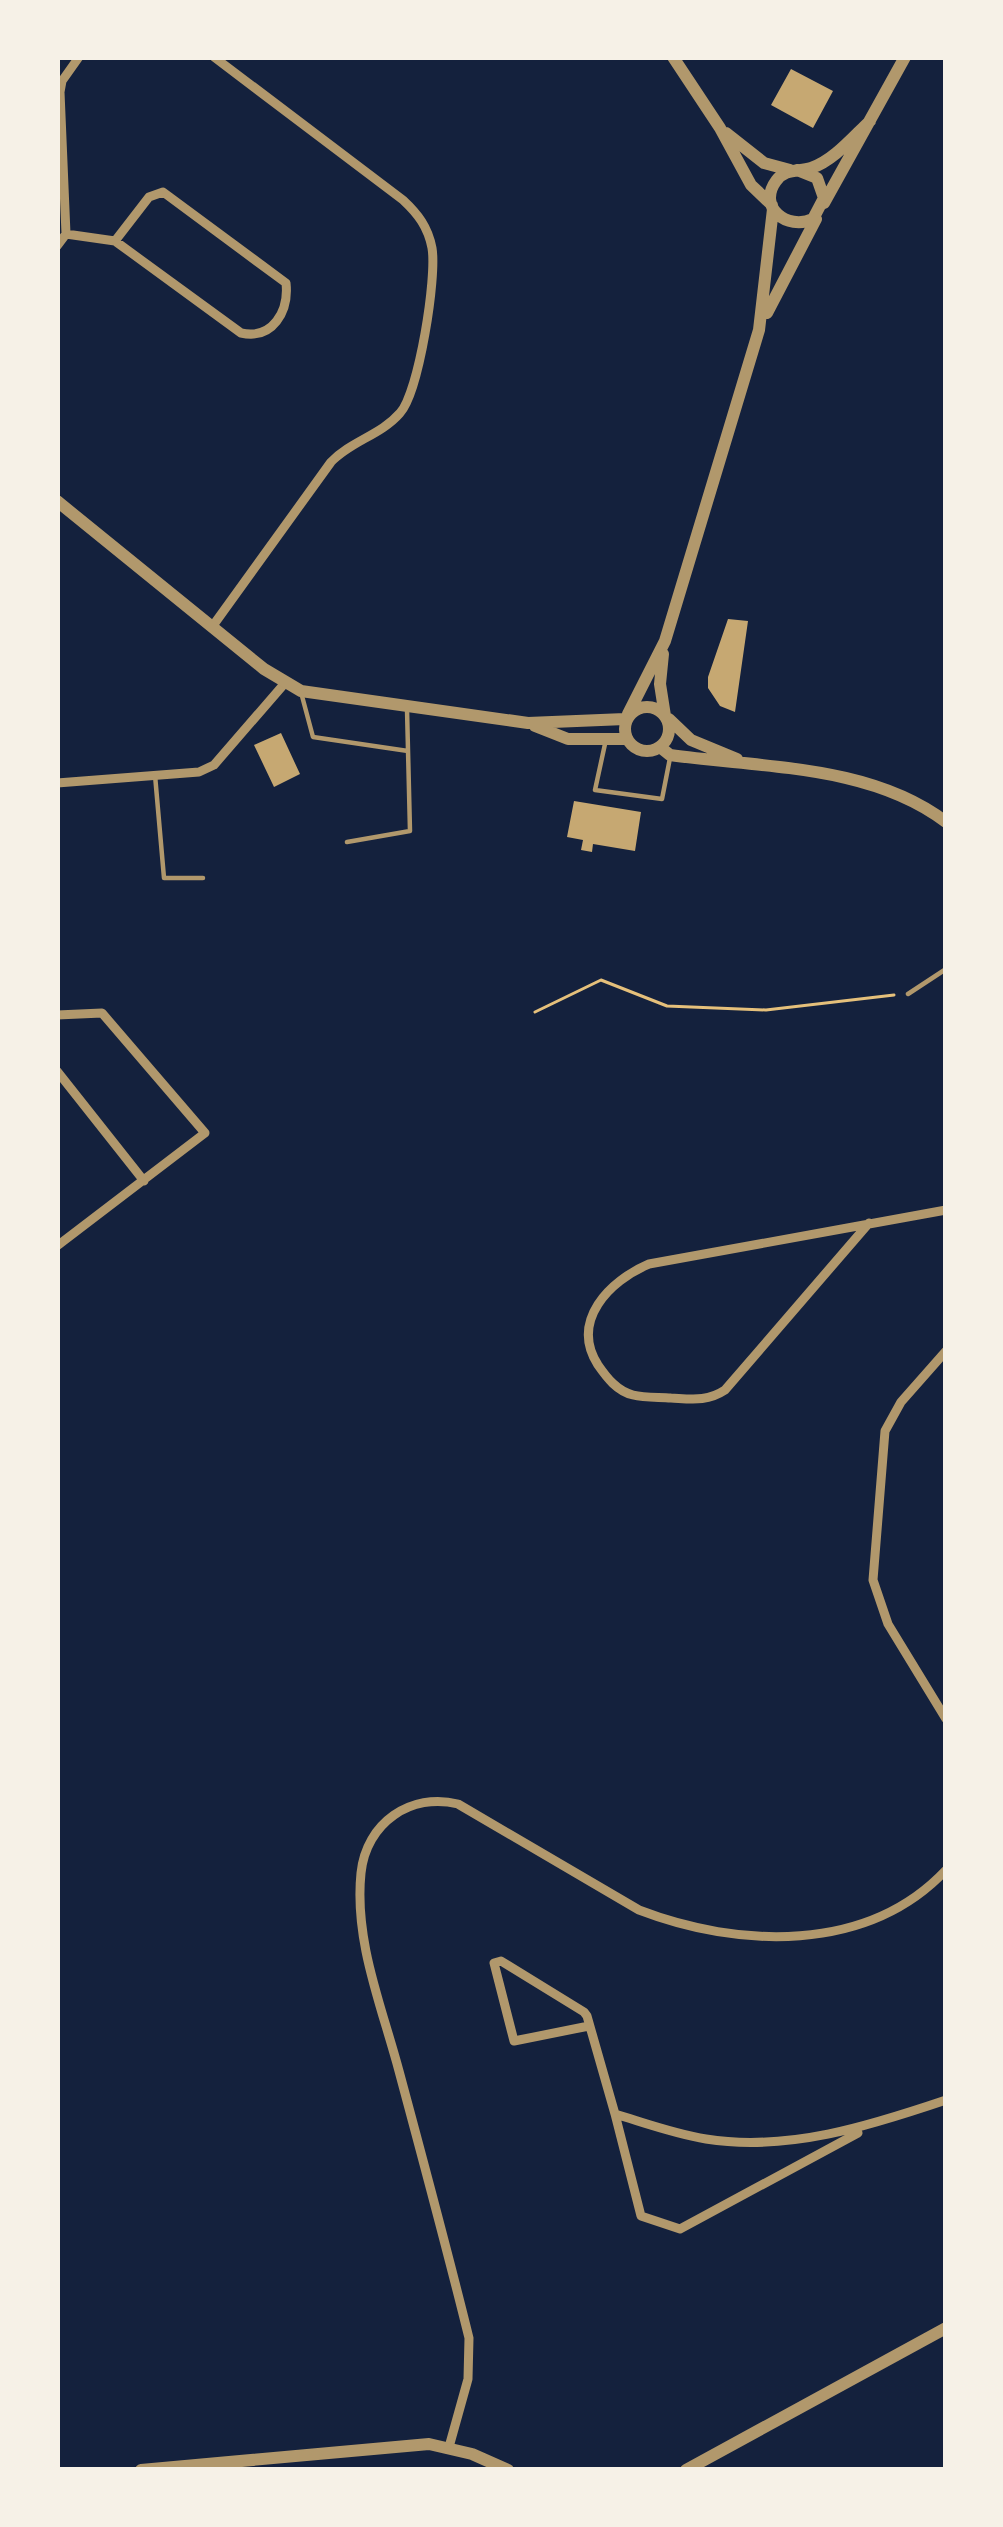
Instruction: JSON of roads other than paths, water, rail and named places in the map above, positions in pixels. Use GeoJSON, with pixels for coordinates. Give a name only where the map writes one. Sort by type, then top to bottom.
{"type":"FeatureCollection","features":[{"type":"Feature","properties":{"kind":"street"},"geometry":{"type":"LineString","coordinates":[[57,246],[66,234],[60,92],[79,57]]}},
{"type":"Feature","properties":{"kind":"street"},"geometry":{"type":"LineString","coordinates":[[212,627],[331,462],[404,409],[417,378],[433,252],[419,215],[404,200],[214,57]]}},
{"type":"Feature","properties":{"kind":"street"},"geometry":{"type":"LineString","coordinates":[[674,57],[751,185],[779,217],[805,223],[820,211],[823,188],[817,178],[755,158],[720,128]]}},
{"type":"Feature","properties":{"kind":"street"},"geometry":{"type":"LineString","coordinates":[[665,751],[670,735],[660,684],[665,641],[759,330],[904,57]]}},
{"type":"Feature","properties":{"kind":"street"},"geometry":{"type":"LineString","coordinates":[[759,330],[774,183],[826,160],[870,121]]}},
{"type":"Feature","properties":{"kind":"street"},"geometry":{"type":"LineString","coordinates":[[66,234],[115,241],[242,333],[256,334],[276,323],[286,310],[286,284],[163,192],[149,196],[115,241]]}},
{"type":"Feature","properties":{"kind":"street"},"geometry":{"type":"LineString","coordinates":[[57,501],[212,627],[301,691],[528,723],[626,717],[646,709],[667,718],[692,740],[755,766]]}},
{"type":"Feature","properties":{"kind":"street"},"geometry":{"type":"LineString","coordinates":[[626,739],[622,729],[626,717],[665,641]]}},
{"type":"Feature","properties":{"kind":"street"},"geometry":{"type":"LineString","coordinates":[[57,783],[199,772],[214,765],[285,683]]}},
{"type":"Feature","properties":{"kind":"street"},"geometry":{"type":"LineString","coordinates":[[528,723],[568,739],[626,739],[643,748],[890,789],[918,801],[946,822]]}},
{"type":"Feature","properties":{"kind":"street"},"geometry":{"type":"LineString","coordinates":[[57,1015],[102,1013],[205,1133],[57,1246]]}},
{"type":"Feature","properties":{"kind":"street"},"geometry":{"type":"LineString","coordinates":[[57,1071],[144,1181]]}},
{"type":"Feature","properties":{"kind":"street"},"geometry":{"type":"LineString","coordinates":[[869,1223],[715,1397],[633,1395],[614,1385],[593,1357],[588,1332],[595,1306],[638,1268],[869,1223],[946,1210]]}},
{"type":"Feature","properties":{"kind":"street"},"geometry":{"type":"LineString","coordinates":[[946,1351],[901,1402],[885,1431],[873,1580],[887,1624],[946,1719]]}},
{"type":"Feature","properties":{"kind":"street"},"geometry":{"type":"LineString","coordinates":[[449,2447],[468,2379],[469,2338],[369,1967],[359,1897],[361,1868],[382,1823],[418,1801],[458,1804],[639,1910],[671,1923],[748,1938],[824,1933],[865,1922],[904,1904],[946,1870]]}},
{"type":"Feature","properties":{"kind":"street"},"geometry":{"type":"LineString","coordinates":[[589,2026],[514,2041],[494,1963],[501,1961],[584,2012],[589,2026],[615,2114],[641,2216],[680,2229],[873,2124]]}},
{"type":"Feature","properties":{"kind":"street"},"geometry":{"type":"LineString","coordinates":[[615,2114],[684,2135],[737,2142],[832,2134],[946,2100]]}},
{"type":"Feature","properties":{"kind":"street"},"geometry":{"type":"LineString","coordinates":[[686,2470],[946,2328]]}},
{"type":"Feature","properties":{"kind":"street"},"geometry":{"type":"LineString","coordinates":[[141,2470],[406,2446],[449,2447],[508,2470]]}},
{"type":"Feature","properties":{"kind":"lane"},"geometry":{"type":"LineString","coordinates":[[301,691],[313,737],[408,751]]}},
{"type":"Feature","properties":{"kind":"lane"},"geometry":{"type":"LineString","coordinates":[[347,842],[410,831],[407,706]]}},
{"type":"Feature","properties":{"kind":"lane"},"geometry":{"type":"LineString","coordinates":[[606,739],[595,790],[662,800],[665,751]]}},
{"type":"Feature","properties":{"kind":"lane"},"geometry":{"type":"LineString","coordinates":[[154,775],[164,878],[203,878]]}},
{"type":"Feature","properties":{"kind":"lane"},"geometry":{"type":"LineString","coordinates":[[908,994],[946,969]]}}]}
